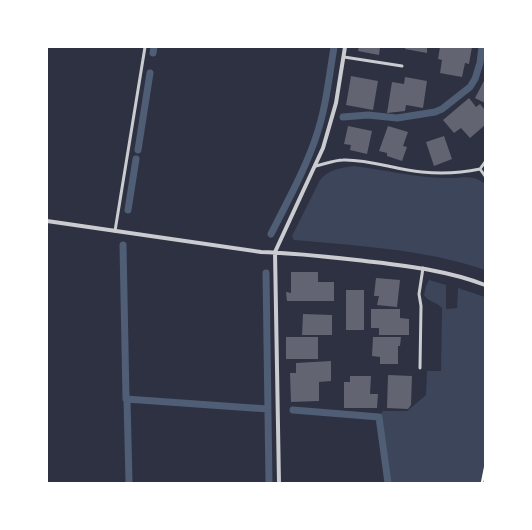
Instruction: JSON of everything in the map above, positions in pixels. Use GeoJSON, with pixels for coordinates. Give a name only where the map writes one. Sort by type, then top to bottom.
{"type":"FeatureCollection","features":[{"type":"Feature","properties":{"kind":"street"},"geometry":{"type":"LineString","coordinates":[[279,483],[275,252],[316,166],[331,124],[346,47]]}},
{"type":"Feature","properties":{"kind":"street"},"geometry":{"type":"LineString","coordinates":[[47,221],[261,252],[293,253],[423,268],[457,276],[485,285]]}},
{"type":"Feature","properties":{"kind":"lane"},"geometry":{"type":"LineString","coordinates":[[115,231],[145,47]]}},
{"type":"Feature","properties":{"kind":"lane"},"geometry":{"type":"LineString","coordinates":[[344,57],[402,66]]}},
{"type":"Feature","properties":{"kind":"lane"},"geometry":{"type":"LineString","coordinates":[[316,166],[341,160],[349,160],[422,172],[464,172],[480,169],[485,162]]}},
{"type":"Feature","properties":{"kind":"lane"},"geometry":{"type":"LineString","coordinates":[[480,169],[485,176]]}},
{"type":"Feature","properties":{"kind":"lane"},"geometry":{"type":"LineString","coordinates":[[420,368],[421,306],[419,294],[423,268]]}},
{"type":"Feature","properties":{"kind":"path"},"geometry":{"type":"LineString","coordinates":[[482,483],[485,468]]}},
{"type":"Feature","properties":{"kind":"shaded area"},"geometry":{"type":"Polygon","coordinates":[[[354,166],[425,177],[472,178],[485,184],[485,270],[438,257],[391,249],[294,240],[292,236],[323,176],[339,168],[354,166]]]}},
{"type":"Feature","properties":{"kind":"shaded area"},"geometry":{"type":"Polygon","coordinates":[[[429,280],[446,285],[446,309],[457,308],[458,288],[485,297],[485,483],[390,483],[381,414],[383,411],[407,411],[426,395],[427,371],[441,371],[442,308],[424,295],[429,280]]]}},
{"type":"Feature","properties":{"kind":"building"},"geometry":{"type":"Polygon","coordinates":[[[359,47],[380,47],[379,55],[358,51],[359,47]]]}},
{"type":"Feature","properties":{"kind":"building"},"geometry":{"type":"Polygon","coordinates":[[[406,47],[427,47],[427,53],[405,49],[406,47]]]}},
{"type":"Feature","properties":{"kind":"building"},"geometry":{"type":"Polygon","coordinates":[[[440,47],[472,47],[469,64],[465,63],[462,77],[440,73],[442,60],[438,59],[440,47]]]}},
{"type":"Feature","properties":{"kind":"building"},"geometry":{"type":"Polygon","coordinates":[[[351,76],[378,81],[373,110],[346,105],[351,76]]]}},
{"type":"Feature","properties":{"kind":"building"},"geometry":{"type":"Polygon","coordinates":[[[405,77],[427,81],[423,108],[406,105],[405,111],[387,113],[392,82],[404,84],[405,77]]]}},
{"type":"Feature","properties":{"kind":"building"},"geometry":{"type":"Polygon","coordinates":[[[485,79],[485,103],[475,98],[485,79]]]}},
{"type":"Feature","properties":{"kind":"building"},"geometry":{"type":"Polygon","coordinates":[[[469,98],[476,107],[480,104],[485,110],[485,125],[470,138],[461,128],[454,133],[443,120],[469,98]]]}},
{"type":"Feature","properties":{"kind":"building"},"geometry":{"type":"Polygon","coordinates":[[[348,126],[372,131],[367,154],[350,150],[351,145],[344,144],[348,126]]]}},
{"type":"Feature","properties":{"kind":"building"},"geometry":{"type":"Polygon","coordinates":[[[388,126],[408,132],[403,146],[407,147],[402,161],[387,156],[387,153],[379,151],[388,126]]]}},
{"type":"Feature","properties":{"kind":"building"},"geometry":{"type":"Polygon","coordinates":[[[444,136],[452,159],[434,166],[426,142],[444,136]]]}},
{"type":"Feature","properties":{"kind":"building"},"geometry":{"type":"Polygon","coordinates":[[[291,272],[318,272],[318,282],[334,282],[334,301],[287,301],[286,292],[291,293],[291,272]]]}},
{"type":"Feature","properties":{"kind":"building"},"geometry":{"type":"Polygon","coordinates":[[[376,278],[400,280],[397,307],[377,305],[379,296],[374,296],[376,278]]]}},
{"type":"Feature","properties":{"kind":"building"},"geometry":{"type":"Polygon","coordinates":[[[346,290],[364,290],[364,330],[346,330],[346,290]]]}},
{"type":"Feature","properties":{"kind":"building"},"geometry":{"type":"Polygon","coordinates":[[[371,309],[400,309],[400,318],[409,319],[409,335],[379,335],[379,328],[371,328],[371,309]]]}},
{"type":"Feature","properties":{"kind":"building"},"geometry":{"type":"Polygon","coordinates":[[[303,314],[332,315],[332,335],[302,335],[303,314]]]}},
{"type":"Feature","properties":{"kind":"building"},"geometry":{"type":"Polygon","coordinates":[[[286,337],[318,337],[318,359],[286,359],[286,337]]]}},
{"type":"Feature","properties":{"kind":"building"},"geometry":{"type":"Polygon","coordinates":[[[373,337],[401,337],[400,346],[398,346],[398,364],[380,364],[380,357],[372,356],[373,337]]]}},
{"type":"Feature","properties":{"kind":"building"},"geometry":{"type":"Polygon","coordinates":[[[331,361],[331,381],[319,382],[319,401],[291,402],[290,373],[296,373],[296,363],[331,361]]]}},
{"type":"Feature","properties":{"kind":"building"},"geometry":{"type":"Polygon","coordinates":[[[388,375],[412,376],[411,405],[408,409],[387,408],[388,375]]]}},
{"type":"Feature","properties":{"kind":"building"},"geometry":{"type":"Polygon","coordinates":[[[350,376],[371,376],[370,394],[378,394],[377,408],[344,408],[344,382],[350,382],[350,376]]]}},
{"type":"Feature","properties":{"kind":"waterway"},"geometry":{"type":"LineString","coordinates":[[153,53],[154,47]]}},
{"type":"Feature","properties":{"kind":"waterway"},"geometry":{"type":"LineString","coordinates":[[271,234],[312,149],[325,104],[334,47]]}},
{"type":"Feature","properties":{"kind":"waterway"},"geometry":{"type":"LineString","coordinates":[[343,117],[368,115],[397,118],[435,112],[442,109],[470,87],[475,79],[480,63],[482,47]]}},
{"type":"Feature","properties":{"kind":"waterway"},"geometry":{"type":"LineString","coordinates":[[138,150],[150,73]]}},
{"type":"Feature","properties":{"kind":"waterway"},"geometry":{"type":"LineString","coordinates":[[128,210],[136,159]]}},
{"type":"Feature","properties":{"kind":"waterway"},"geometry":{"type":"LineString","coordinates":[[123,245],[126,399],[268,409]]}},
{"type":"Feature","properties":{"kind":"waterway"},"geometry":{"type":"LineString","coordinates":[[266,273],[269,483]]}},
{"type":"Feature","properties":{"kind":"waterway"},"geometry":{"type":"LineString","coordinates":[[127,399],[129,483]]}},
{"type":"Feature","properties":{"kind":"waterway"},"geometry":{"type":"LineString","coordinates":[[293,410],[379,417],[388,483]]}}]}
